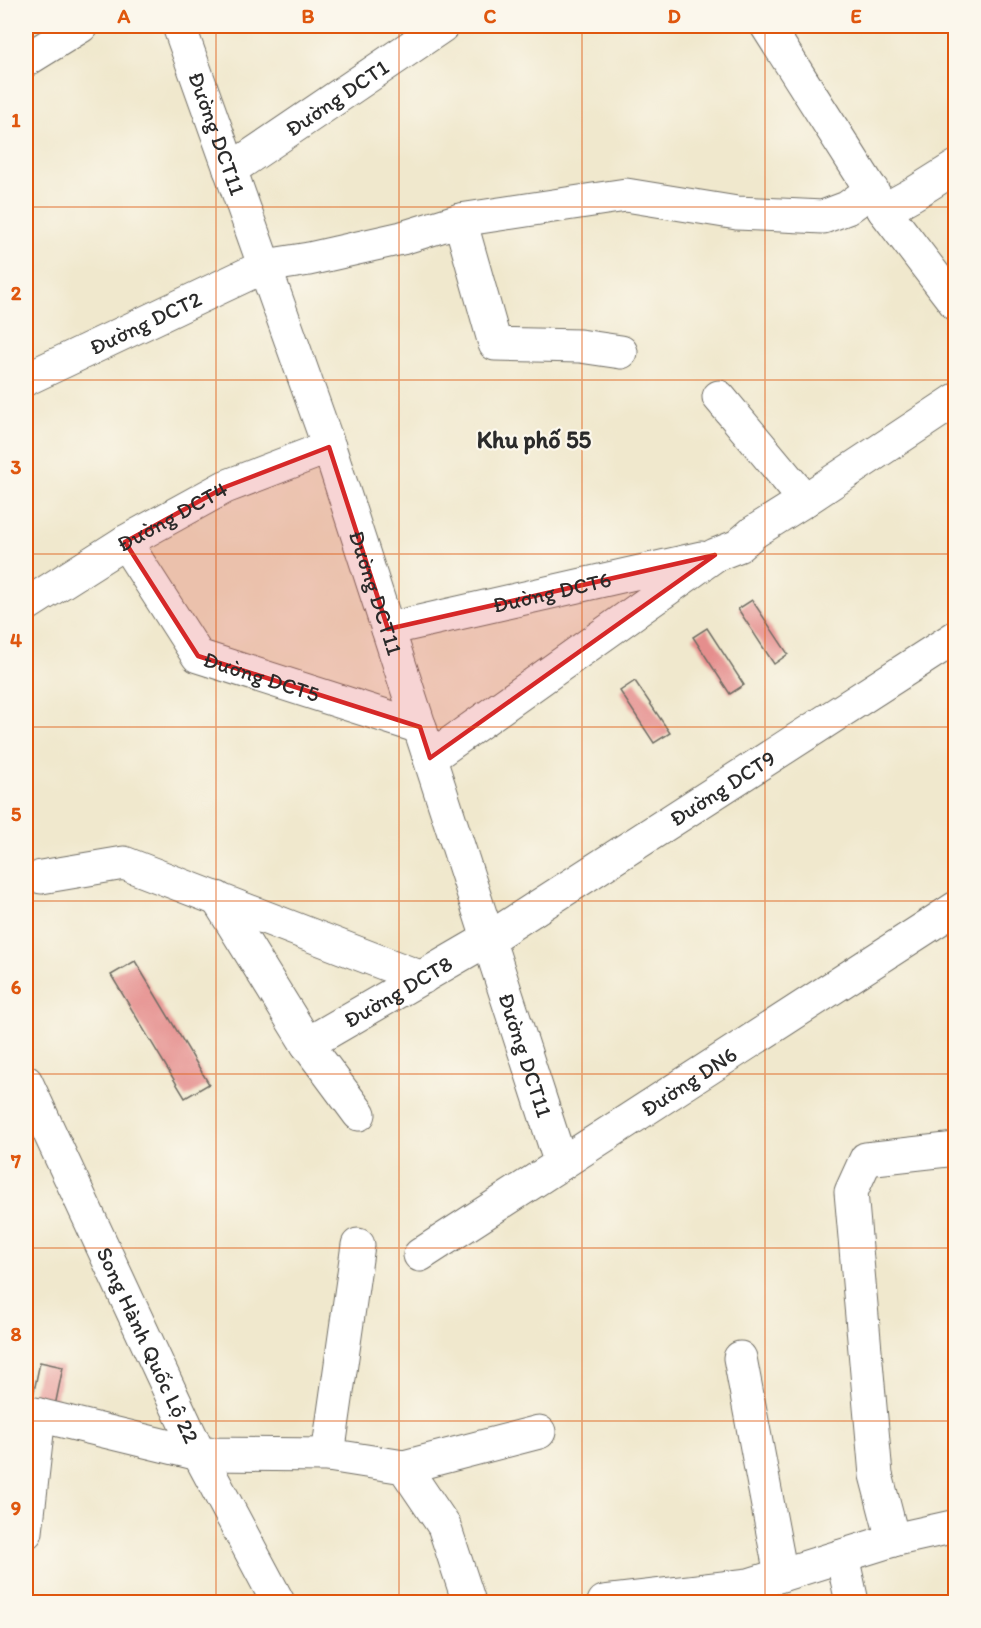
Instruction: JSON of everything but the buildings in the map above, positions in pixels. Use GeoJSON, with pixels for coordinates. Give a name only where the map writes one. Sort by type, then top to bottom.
{"type":"FeatureCollection","features":[{"type":"Feature","properties":{"kind":"street"},"geometry":{"type":"LineString","coordinates":[[26,60],[81,26]]}},
{"type":"Feature","properties":{"kind":"street","name":"Đường DCT11"},"geometry":{"type":"LineString","coordinates":[[179,26],[329,447],[561,1164]]}},
{"type":"Feature","properties":{"kind":"street","name":"Đường DCT1"},"geometry":{"type":"LineString","coordinates":[[230,170],[442,26]]}},
{"type":"Feature","properties":{"kind":"street"},"geometry":{"type":"LineString","coordinates":[[767,26],[878,200],[956,304]]}},
{"type":"Feature","properties":{"kind":"street","name":"Đường DCT2"},"geometry":{"type":"LineString","coordinates":[[26,379],[265,266],[309,259],[402,238],[460,220],[626,195],[737,213],[823,217],[878,200],[913,194],[956,167]]}},
{"type":"Feature","properties":{"kind":"street"},"geometry":{"type":"LineString","coordinates":[[460,220],[495,344],[579,346],[621,352]]}},
{"type":"Feature","properties":{"kind":"street"},"geometry":{"type":"LineString","coordinates":[[719,397],[805,500]]}},
{"type":"Feature","properties":{"kind":"street"},"geometry":{"type":"LineString","coordinates":[[430,758],[715,555],[738,546],[754,532],[956,400]]}},
{"type":"Feature","properties":{"kind":"street","name":"Đường DCT4"},"geometry":{"type":"LineString","coordinates":[[26,605],[125,542],[225,487],[329,447]]}},
{"type":"Feature","properties":{"kind":"street","name":"Đường DCT5"},"geometry":{"type":"LineString","coordinates":[[125,542],[198,656],[420,727]]}},
{"type":"Feature","properties":{"kind":"street","name":"Đường DCT6"},"geometry":{"type":"LineString","coordinates":[[388,629],[715,555]]}},
{"type":"Feature","properties":{"kind":"street","name":"Đường DCT9"},"geometry":{"type":"LineString","coordinates":[[489,939],[956,637]]}},
{"type":"Feature","properties":{"kind":"street"},"geometry":{"type":"LineString","coordinates":[[41,877],[124,863],[422,978]]}},
{"type":"Feature","properties":{"kind":"street"},"geometry":{"type":"LineString","coordinates":[[217,898],[307,1044],[358,1114]]}},
{"type":"Feature","properties":{"kind":"street","name":"Đường DN6"},"geometry":{"type":"LineString","coordinates":[[420,1255],[956,908]]}},
{"type":"Feature","properties":{"kind":"street","name":"Đường DCT8"},"geometry":{"type":"LineString","coordinates":[[307,1044],[489,939]]}},
{"type":"Feature","properties":{"kind":"street","name":"Song Hành Quốc Lộ 22"},"geometry":{"type":"LineString","coordinates":[[26,1083],[199,1454],[278,1602]]}},
{"type":"Feature","properties":{"kind":"street"},"geometry":{"type":"LineString","coordinates":[[893,1540],[876,1476],[851,1192],[866,1159],[956,1149]]}},
{"type":"Feature","properties":{"kind":"street"},"geometry":{"type":"LineString","coordinates":[[328,1455],[358,1245]]}},
{"type":"Feature","properties":{"kind":"street"},"geometry":{"type":"LineString","coordinates":[[740,1358],[782,1575]]}},
{"type":"Feature","properties":{"kind":"street"},"geometry":{"type":"LineString","coordinates":[[26,1532],[32,1414],[199,1454],[328,1455],[404,1467],[539,1432]]}},
{"type":"Feature","properties":{"kind":"street"},"geometry":{"type":"LineString","coordinates":[[404,1467],[444,1526],[469,1602]]}},
{"type":"Feature","properties":{"kind":"street"},"geometry":{"type":"LineString","coordinates":[[604,1602],[751,1594],[782,1575],[893,1540],[956,1526]]}},
{"type":"Feature","properties":{"kind":"street"},"geometry":{"type":"LineString","coordinates":[[842,1556],[852,1602]]}},
{"type":"Feature","properties":{"kind":"highlighted area"},"geometry":{"type":"Polygon","coordinates":[[[329,447],[388,629],[715,555],[430,758],[420,727],[198,656],[125,542],[225,487],[329,447]]]}},
{"type":"Feature","properties":{"kind":"district","name":"Khu phố 55"},"geometry":{"type":"Point","coordinates":[534,439]}}]}
